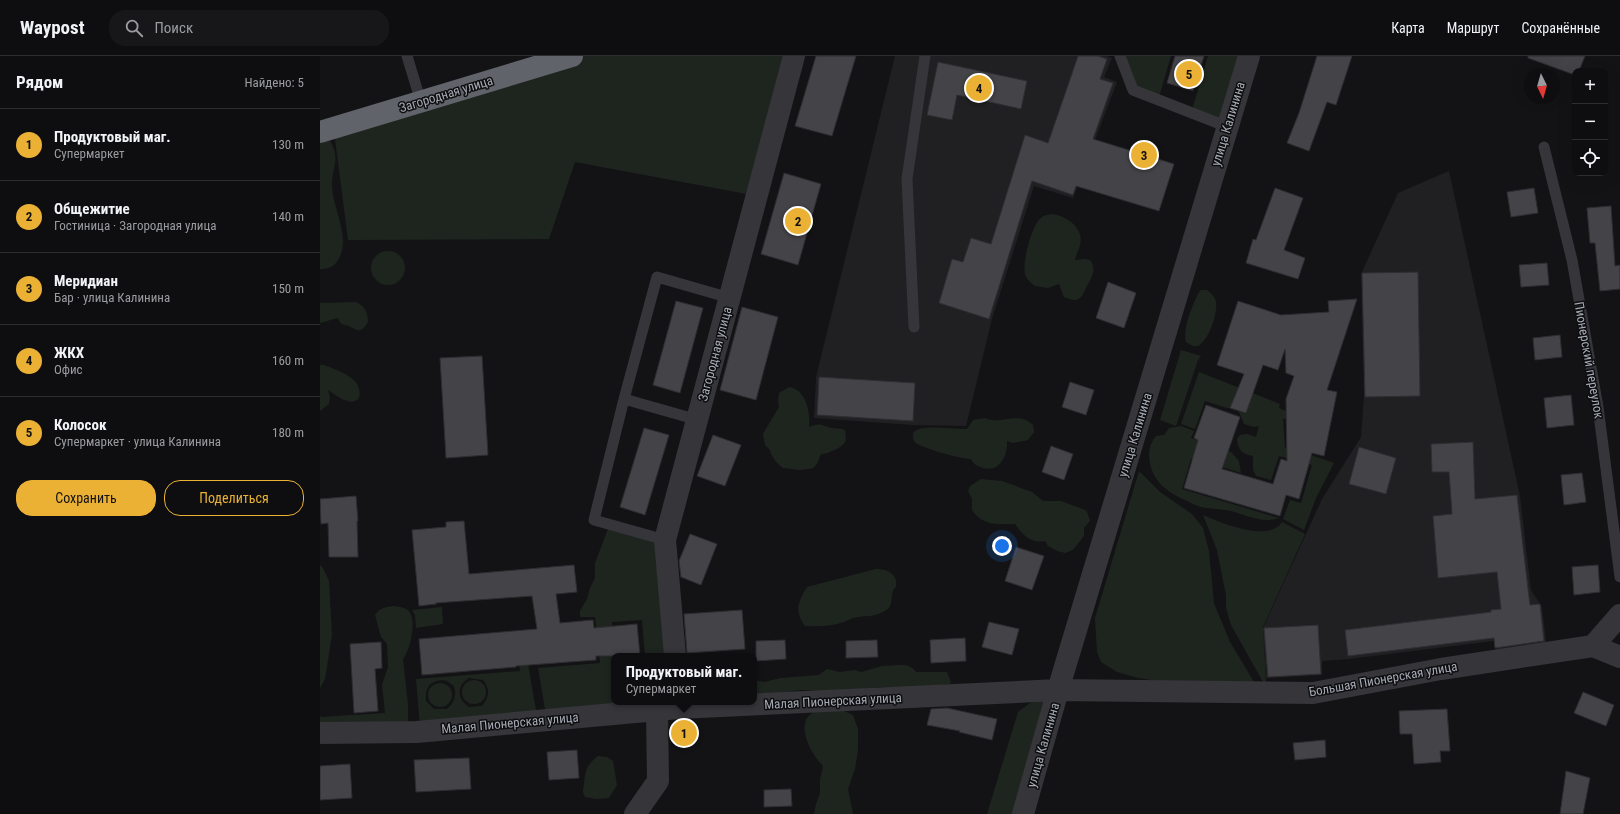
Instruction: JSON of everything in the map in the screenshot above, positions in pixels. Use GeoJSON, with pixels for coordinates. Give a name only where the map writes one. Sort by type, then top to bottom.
{"type":"FeatureCollection","features":[{"type":"Feature","properties":{"kind":"highway","name":"Загородная улица"},"geometry":{"type":"LineString","coordinates":[[320,132],[572,56]]}},
{"type":"Feature","properties":{"kind":"street","name":"Загородная улица"},"geometry":{"type":"LineString","coordinates":[[675,653],[665,540],[794,56]]}},
{"type":"Feature","properties":{"kind":"street","name":"улица Калинина"},"geometry":{"type":"LineString","coordinates":[[1023,814],[1058,690],[1249,56]]}},
{"type":"Feature","properties":{"kind":"street"},"geometry":{"type":"LineString","coordinates":[[1620,615],[1593,646],[1620,657]]}},
{"type":"Feature","properties":{"kind":"street","name":"Большая Пионерская улица"},"geometry":{"type":"LineString","coordinates":[[1058,690],[1313,693],[1441,669],[1593,646]]}},
{"type":"Feature","properties":{"kind":"street","name":"Малая Пионерская улица"},"geometry":{"type":"LineString","coordinates":[[757,702],[1058,690]]}},
{"type":"Feature","properties":{"kind":"street","name":"Малая Пионерская улица"},"geometry":{"type":"LineString","coordinates":[[320,733],[417,732],[657,710],[679,705]]}},
{"type":"Feature","properties":{"kind":"street"},"geometry":{"type":"LineString","coordinates":[[635,814],[658,781],[657,710]]}},
{"type":"Feature","properties":{"kind":"lane"},"geometry":{"type":"LineString","coordinates":[[407,56],[421,102]]}},
{"type":"Feature","properties":{"kind":"lane"},"geometry":{"type":"LineString","coordinates":[[914,327],[907,179],[925,56]]}},
{"type":"Feature","properties":{"kind":"lane"},"geometry":{"type":"LineString","coordinates":[[1120,56],[1133,90],[1228,127]]}},
{"type":"Feature","properties":{"kind":"lane","name":"Пионерский переулок"},"geometry":{"type":"LineString","coordinates":[[1544,146],[1572,260],[1594,384],[1620,577]]}},
{"type":"Feature","properties":{"kind":"lane"},"geometry":{"type":"LineString","coordinates":[[665,540],[594,520],[624,399],[657,277],[730,298]]}},
{"type":"Feature","properties":{"kind":"lane"},"geometry":{"type":"LineString","coordinates":[[624,399],[698,420]]}},
{"type":"Feature","properties":{"kind":"shaded area"},"geometry":{"type":"Polygon","coordinates":[[[581,56],[790,56],[752,195],[575,162],[549,239],[348,240],[334,131],[581,56]]]}},
{"type":"Feature","properties":{"kind":"shaded area"},"geometry":{"type":"Polygon","coordinates":[[[895,56],[1107,56],[1112,58],[1104,77],[1117,82],[1073,198],[1034,186],[992,319],[966,426],[912,425],[814,418],[816,377],[895,56]]]}},
{"type":"Feature","properties":{"kind":"shaded area"},"geometry":{"type":"Polygon","coordinates":[[[1123,56],[1171,56],[1159,97],[1136,88],[1123,56]]]}},
{"type":"Feature","properties":{"kind":"shaded area"},"geometry":{"type":"Polygon","coordinates":[[[1208,56],[1245,56],[1226,122],[1192,110],[1208,56]]]}},
{"type":"Feature","properties":{"kind":"shaded area"},"geometry":{"type":"Polygon","coordinates":[[[320,139],[330,141],[335,153],[332,185],[343,242],[342,251],[338,260],[335,264],[326,269],[320,269],[320,139]]]}},
{"type":"Feature","properties":{"kind":"shaded area"},"geometry":{"type":"Polygon","coordinates":[[[1449,171],[1520,496],[1531,590],[1542,607],[1547,649],[1496,655],[1494,641],[1322,661],[1322,675],[1266,678],[1263,628],[1322,499],[1361,437],[1364,397],[1361,274],[1398,193],[1449,171]]]}},
{"type":"Feature","properties":{"kind":"shaded area"},"geometry":{"type":"Polygon","coordinates":[[[1051,214],[1068,220],[1080,233],[1080,247],[1075,260],[1090,260],[1092,263],[1093,273],[1091,279],[1081,297],[1077,300],[1064,297],[1059,284],[1048,288],[1035,286],[1030,282],[1025,274],[1024,269],[1026,253],[1031,235],[1038,221],[1045,215],[1051,214]]]}},
{"type":"Feature","properties":{"kind":"shaded area"},"geometry":{"type":"Polygon","coordinates":[[[385,251],[391,251],[395,252],[402,258],[405,268],[404,275],[398,282],[391,285],[385,285],[381,284],[374,278],[371,271],[371,265],[372,261],[378,254],[385,251]]]}},
{"type":"Feature","properties":{"kind":"shaded area"},"geometry":{"type":"Polygon","coordinates":[[[1201,290],[1207,290],[1214,297],[1216,307],[1214,320],[1209,333],[1202,343],[1198,346],[1193,346],[1186,342],[1186,330],[1191,310],[1201,290]]]}},
{"type":"Feature","properties":{"kind":"shaded area"},"geometry":{"type":"Polygon","coordinates":[[[356,302],[365,310],[368,322],[365,327],[357,330],[343,324],[338,318],[320,323],[320,303],[356,302]]]}},
{"type":"Feature","properties":{"kind":"shaded area"},"geometry":{"type":"Polygon","coordinates":[[[1181,350],[1201,356],[1198,360],[1176,426],[1160,420],[1181,350]]]}},
{"type":"Feature","properties":{"kind":"shaded area"},"geometry":{"type":"Polygon","coordinates":[[[320,365],[324,365],[343,373],[354,380],[360,391],[359,398],[352,402],[344,400],[328,390],[330,397],[329,404],[320,411],[320,365]]]}},
{"type":"Feature","properties":{"kind":"shaded area"},"geometry":{"type":"Polygon","coordinates":[[[1199,372],[1280,404],[1279,408],[1298,416],[1296,418],[1283,419],[1285,448],[1303,448],[1304,453],[1334,463],[1316,498],[1304,530],[1283,519],[1290,500],[1301,503],[1312,465],[1279,456],[1271,480],[1256,476],[1253,470],[1253,456],[1246,454],[1240,449],[1237,439],[1240,435],[1247,434],[1256,437],[1259,426],[1254,427],[1244,424],[1238,410],[1235,408],[1227,408],[1205,401],[1195,429],[1181,424],[1199,372]]]}},
{"type":"Feature","properties":{"kind":"shaded area"},"geometry":{"type":"Polygon","coordinates":[[[789,387],[800,392],[806,402],[809,415],[809,427],[819,425],[845,430],[846,440],[844,444],[837,449],[821,454],[817,464],[813,468],[800,470],[783,468],[776,462],[770,450],[765,445],[763,434],[779,407],[779,393],[789,387]]]}},
{"type":"Feature","properties":{"kind":"shaded area"},"geometry":{"type":"Polygon","coordinates":[[[985,418],[991,420],[1021,419],[1033,425],[1034,432],[1028,440],[1013,443],[1007,441],[1006,452],[1002,462],[994,468],[989,469],[977,466],[971,459],[966,459],[925,447],[915,442],[913,439],[913,433],[923,428],[967,429],[973,420],[985,418]]]}},
{"type":"Feature","properties":{"kind":"shaded area"},"geometry":{"type":"Polygon","coordinates":[[[1181,426],[1194,431],[1191,438],[1231,452],[1239,461],[1241,473],[1194,458],[1191,459],[1182,489],[1279,518],[1267,520],[1249,517],[1231,511],[1201,507],[1180,498],[1164,487],[1152,471],[1149,456],[1150,446],[1156,436],[1164,435],[1169,428],[1181,426]]]}},
{"type":"Feature","properties":{"kind":"shaded area"},"geometry":{"type":"Polygon","coordinates":[[[1139,471],[1160,492],[1192,514],[1203,528],[1209,551],[1214,603],[1230,642],[1254,682],[1164,682],[1138,678],[1117,672],[1101,662],[1097,652],[1095,618],[1139,471]]]}},
{"type":"Feature","properties":{"kind":"shaded area"},"geometry":{"type":"Polygon","coordinates":[[[981,479],[1002,481],[1032,492],[1043,501],[1061,501],[1085,510],[1090,521],[1084,528],[1084,536],[1073,550],[1065,553],[1048,546],[1045,541],[1040,542],[1031,540],[1015,524],[991,523],[981,519],[972,510],[972,499],[968,491],[970,486],[981,479]]]}},
{"type":"Feature","properties":{"kind":"shaded area"},"geometry":{"type":"Polygon","coordinates":[[[1203,515],[1232,526],[1256,531],[1267,531],[1276,528],[1282,522],[1305,534],[1263,627],[1266,682],[1263,682],[1231,625],[1226,608],[1226,595],[1217,550],[1203,515]]]}},
{"type":"Feature","properties":{"kind":"shaded area"},"geometry":{"type":"Polygon","coordinates":[[[608,529],[661,544],[671,653],[645,653],[642,620],[612,622],[614,653],[611,653],[611,705],[645,705],[546,715],[538,668],[600,663],[595,617],[580,617],[580,611],[587,599],[595,578],[595,563],[608,529]]]}},
{"type":"Feature","properties":{"kind":"shaded area"},"geometry":{"type":"Polygon","coordinates":[[[320,565],[329,581],[332,635],[325,679],[320,688],[320,565]]]}},
{"type":"Feature","properties":{"kind":"shaded area"},"geometry":{"type":"Polygon","coordinates":[[[876,569],[887,571],[895,578],[896,586],[893,591],[889,608],[879,614],[856,617],[835,624],[805,626],[799,616],[798,606],[807,587],[876,569]]]}},
{"type":"Feature","properties":{"kind":"shaded area"},"geometry":{"type":"Polygon","coordinates":[[[394,606],[404,608],[409,611],[412,622],[412,636],[408,650],[403,659],[408,704],[408,727],[320,728],[320,715],[321,717],[385,713],[382,685],[388,667],[387,644],[381,637],[375,615],[383,608],[394,606]]]}},
{"type":"Feature","properties":{"kind":"shaded area"},"geometry":{"type":"Polygon","coordinates":[[[442,607],[443,624],[416,628],[415,615],[412,610],[442,607]]]}},
{"type":"Feature","properties":{"kind":"shaded area"},"geometry":{"type":"Polygon","coordinates":[[[525,646],[537,716],[420,727],[416,679],[520,671],[518,649],[525,646]],[[469,678],[460,689],[460,696],[469,707],[482,706],[488,696],[487,687],[483,680],[469,678]],[[443,680],[431,684],[426,692],[426,701],[434,709],[447,709],[454,699],[454,686],[443,680]]]}},
{"type":"Feature","properties":{"kind":"shaded area"},"geometry":{"type":"Polygon","coordinates":[[[903,665],[912,668],[916,672],[947,672],[951,682],[950,684],[910,689],[879,687],[837,692],[802,690],[757,696],[757,681],[765,682],[780,678],[819,675],[827,669],[839,672],[855,670],[861,672],[882,666],[903,665]]]}},
{"type":"Feature","properties":{"kind":"shaded area"},"geometry":{"type":"Polygon","coordinates":[[[474,680],[483,683],[486,692],[483,701],[474,704],[465,701],[462,692],[465,683],[474,680]]]}},
{"type":"Feature","properties":{"kind":"shaded area"},"geometry":{"type":"Polygon","coordinates":[[[435,683],[445,683],[452,690],[452,700],[445,707],[435,707],[428,700],[428,690],[435,683]]]}},
{"type":"Feature","properties":{"kind":"shaded area"},"geometry":{"type":"Polygon","coordinates":[[[1047,700],[1017,814],[987,814],[1018,712],[1030,703],[1047,700]]]}},
{"type":"Feature","properties":{"kind":"shaded area"},"geometry":{"type":"Polygon","coordinates":[[[831,709],[844,711],[853,715],[858,729],[858,750],[855,769],[848,789],[853,814],[814,814],[820,793],[820,780],[823,766],[813,754],[809,746],[805,729],[806,721],[810,715],[818,710],[831,709]]]}},
{"type":"Feature","properties":{"kind":"shaded area"},"geometry":{"type":"Polygon","coordinates":[[[598,756],[607,757],[613,761],[617,785],[609,798],[596,799],[585,797],[583,793],[587,768],[598,756]]]}},
{"type":"Feature","properties":{"kind":"building"},"geometry":{"type":"Polygon","coordinates":[[[816,56],[856,56],[832,136],[795,126],[816,56]]]}},
{"type":"Feature","properties":{"kind":"building"},"geometry":{"type":"Polygon","coordinates":[[[1078,56],[1098,56],[1107,59],[1100,79],[1113,83],[1093,139],[1174,164],[1159,211],[1076,186],[1073,195],[1032,181],[989,319],[939,303],[952,259],[963,262],[971,238],[991,244],[1025,135],[1048,143],[1078,56]]]}},
{"type":"Feature","properties":{"kind":"building"},"geometry":{"type":"Polygon","coordinates":[[[1175,56],[1204,56],[1193,91],[1167,83],[1175,56]]]}},
{"type":"Feature","properties":{"kind":"building"},"geometry":{"type":"Polygon","coordinates":[[[1317,56],[1352,56],[1336,105],[1327,102],[1309,151],[1287,143],[1299,113],[1317,56]]]}},
{"type":"Feature","properties":{"kind":"building"},"geometry":{"type":"Polygon","coordinates":[[[1528,56],[1585,56],[1580,68],[1572,68],[1572,74],[1560,70],[1560,68],[1556,68],[1528,58],[1528,56]]]}},
{"type":"Feature","properties":{"kind":"building"},"geometry":{"type":"Polygon","coordinates":[[[938,62],[1027,81],[1021,109],[957,95],[952,120],[927,115],[938,62]]]}},
{"type":"Feature","properties":{"kind":"building"},"geometry":{"type":"Polygon","coordinates":[[[784,173],[821,184],[798,265],[761,254],[784,173]]]}},
{"type":"Feature","properties":{"kind":"building"},"geometry":{"type":"Polygon","coordinates":[[[1275,188],[1303,198],[1284,250],[1305,258],[1298,279],[1246,263],[1253,239],[1256,240],[1275,188]]]}},
{"type":"Feature","properties":{"kind":"building"},"geometry":{"type":"Polygon","coordinates":[[[1534,188],[1538,213],[1511,217],[1507,192],[1534,188]]]}},
{"type":"Feature","properties":{"kind":"building"},"geometry":{"type":"Polygon","coordinates":[[[1611,206],[1615,266],[1620,265],[1620,289],[1600,291],[1595,243],[1590,243],[1587,208],[1611,206]]]}},
{"type":"Feature","properties":{"kind":"building"},"geometry":{"type":"Polygon","coordinates":[[[1547,263],[1549,285],[1521,287],[1519,265],[1547,263]]]}},
{"type":"Feature","properties":{"kind":"building"},"geometry":{"type":"Polygon","coordinates":[[[1418,272],[1420,396],[1365,397],[1362,273],[1418,272]]]}},
{"type":"Feature","properties":{"kind":"building"},"geometry":{"type":"Polygon","coordinates":[[[1108,282],[1136,293],[1124,328],[1096,318],[1108,282]]]}},
{"type":"Feature","properties":{"kind":"building"},"geometry":{"type":"Polygon","coordinates":[[[1357,299],[1327,390],[1337,392],[1324,456],[1312,453],[1299,499],[1286,495],[1280,516],[1184,488],[1198,440],[1194,438],[1206,405],[1240,417],[1222,469],[1273,484],[1281,459],[1287,461],[1286,399],[1294,376],[1286,373],[1285,349],[1278,370],[1263,365],[1246,413],[1230,408],[1244,374],[1217,365],[1238,301],[1281,315],[1329,312],[1328,301],[1357,299]]]}},
{"type":"Feature","properties":{"kind":"building"},"geometry":{"type":"Polygon","coordinates":[[[676,301],[703,308],[680,393],[653,385],[676,301]]]}},
{"type":"Feature","properties":{"kind":"building"},"geometry":{"type":"Polygon","coordinates":[[[742,307],[778,317],[756,400],[720,390],[742,307]]]}},
{"type":"Feature","properties":{"kind":"building"},"geometry":{"type":"Polygon","coordinates":[[[1560,335],[1562,357],[1535,360],[1533,338],[1560,335]]]}},
{"type":"Feature","properties":{"kind":"building"},"geometry":{"type":"Polygon","coordinates":[[[482,356],[488,455],[446,458],[440,358],[482,356]]]}},
{"type":"Feature","properties":{"kind":"building"},"geometry":{"type":"Polygon","coordinates":[[[819,377],[915,383],[913,421],[817,415],[819,377]]]}},
{"type":"Feature","properties":{"kind":"building"},"geometry":{"type":"Polygon","coordinates":[[[1070,382],[1094,390],[1086,415],[1062,407],[1070,382]]]}},
{"type":"Feature","properties":{"kind":"building"},"geometry":{"type":"Polygon","coordinates":[[[1571,395],[1574,425],[1547,428],[1544,398],[1571,395]]]}},
{"type":"Feature","properties":{"kind":"building"},"geometry":{"type":"Polygon","coordinates":[[[644,428],[669,435],[645,515],[620,507],[644,428]]]}},
{"type":"Feature","properties":{"kind":"building"},"geometry":{"type":"Polygon","coordinates":[[[713,435],[741,445],[725,486],[697,476],[713,435]]]}},
{"type":"Feature","properties":{"kind":"building"},"geometry":{"type":"Polygon","coordinates":[[[1473,442],[1475,499],[1517,495],[1530,605],[1540,604],[1544,641],[1495,648],[1494,638],[1348,656],[1345,630],[1491,612],[1491,610],[1501,609],[1497,572],[1438,578],[1433,516],[1452,514],[1449,472],[1432,472],[1431,444],[1473,442]]]}},
{"type":"Feature","properties":{"kind":"building"},"geometry":{"type":"Polygon","coordinates":[[[1051,446],[1073,454],[1064,480],[1042,472],[1051,446]]]}},
{"type":"Feature","properties":{"kind":"building"},"geometry":{"type":"Polygon","coordinates":[[[1359,447],[1396,458],[1386,494],[1349,484],[1359,447]]]}},
{"type":"Feature","properties":{"kind":"building"},"geometry":{"type":"Polygon","coordinates":[[[1582,473],[1586,502],[1564,505],[1561,475],[1582,473]]]}},
{"type":"Feature","properties":{"kind":"building"},"geometry":{"type":"Polygon","coordinates":[[[356,496],[358,557],[329,557],[328,523],[321,524],[320,499],[356,496]]]}},
{"type":"Feature","properties":{"kind":"building"},"geometry":{"type":"Polygon","coordinates":[[[464,521],[469,574],[574,565],[577,592],[556,594],[560,623],[593,620],[594,628],[637,624],[640,653],[611,653],[611,656],[596,656],[596,660],[422,675],[419,639],[537,629],[532,596],[436,603],[419,606],[412,530],[446,527],[446,522],[464,521]]]}},
{"type":"Feature","properties":{"kind":"building"},"geometry":{"type":"Polygon","coordinates":[[[690,534],[717,544],[701,585],[681,577],[679,561],[690,534]]]}},
{"type":"Feature","properties":{"kind":"building"},"geometry":{"type":"Polygon","coordinates":[[[1016,547],[1044,556],[1032,590],[1005,581],[1016,547]]]}},
{"type":"Feature","properties":{"kind":"building"},"geometry":{"type":"Polygon","coordinates":[[[1598,565],[1600,592],[1574,595],[1572,567],[1598,565]]]}},
{"type":"Feature","properties":{"kind":"building"},"geometry":{"type":"Polygon","coordinates":[[[742,610],[745,649],[687,653],[684,614],[742,610]]]}},
{"type":"Feature","properties":{"kind":"building"},"geometry":{"type":"Polygon","coordinates":[[[989,622],[1019,629],[1012,655],[982,647],[989,622]]]}},
{"type":"Feature","properties":{"kind":"building"},"geometry":{"type":"Polygon","coordinates":[[[1318,625],[1321,674],[1268,677],[1264,628],[1318,625]]]}},
{"type":"Feature","properties":{"kind":"building"},"geometry":{"type":"Polygon","coordinates":[[[965,638],[966,661],[931,663],[930,640],[965,638]]]}},
{"type":"Feature","properties":{"kind":"building"},"geometry":{"type":"Polygon","coordinates":[[[785,640],[786,659],[757,661],[756,641],[785,640]]]}},
{"type":"Feature","properties":{"kind":"building"},"geometry":{"type":"Polygon","coordinates":[[[877,640],[878,657],[846,658],[846,641],[877,640]]]}},
{"type":"Feature","properties":{"kind":"building"},"geometry":{"type":"Polygon","coordinates":[[[381,642],[382,668],[375,669],[378,711],[354,713],[350,644],[381,642]]]}},
{"type":"Feature","properties":{"kind":"building"},"geometry":{"type":"Polygon","coordinates":[[[1583,692],[1614,705],[1606,726],[1574,713],[1583,692]]]}},
{"type":"Feature","properties":{"kind":"building"},"geometry":{"type":"Polygon","coordinates":[[[947,708],[997,719],[992,740],[959,732],[960,731],[927,725],[931,709],[947,708]]]}},
{"type":"Feature","properties":{"kind":"building"},"geometry":{"type":"Polygon","coordinates":[[[1447,709],[1450,751],[1440,751],[1441,762],[1414,764],[1412,734],[1400,734],[1399,711],[1447,709]]]}},
{"type":"Feature","properties":{"kind":"building"},"geometry":{"type":"Polygon","coordinates":[[[1325,740],[1326,757],[1295,760],[1293,743],[1325,740]]]}},
{"type":"Feature","properties":{"kind":"building"},"geometry":{"type":"Polygon","coordinates":[[[577,750],[579,778],[549,780],[547,752],[577,750]]]}},
{"type":"Feature","properties":{"kind":"building"},"geometry":{"type":"Polygon","coordinates":[[[469,758],[471,789],[416,792],[414,760],[469,758]]]}},
{"type":"Feature","properties":{"kind":"building"},"geometry":{"type":"Polygon","coordinates":[[[350,764],[352,798],[320,800],[320,766],[350,764]]]}},
{"type":"Feature","properties":{"kind":"building"},"geometry":{"type":"Polygon","coordinates":[[[1566,771],[1590,778],[1583,814],[1560,814],[1566,771]]]}},
{"type":"Feature","properties":{"kind":"building"},"geometry":{"type":"Polygon","coordinates":[[[791,789],[792,806],[764,807],[764,790],[791,789]]]}},
{"type":"Feature","properties":{"kind":"place","name":"Колосок"},"geometry":{"type":"Point","coordinates":[1189,74]}},
{"type":"Feature","properties":{"kind":"place","name":"ЖКХ"},"geometry":{"type":"Point","coordinates":[979,88]}},
{"type":"Feature","properties":{"kind":"place","name":"Меридиан"},"geometry":{"type":"Point","coordinates":[1144,155]}},
{"type":"Feature","properties":{"kind":"place","name":"Общежитие"},"geometry":{"type":"Point","coordinates":[798,221]}},
{"type":"Feature","properties":{"kind":"place","name":"Продуктовый маг."},"geometry":{"type":"Point","coordinates":[684,733]}}]}
